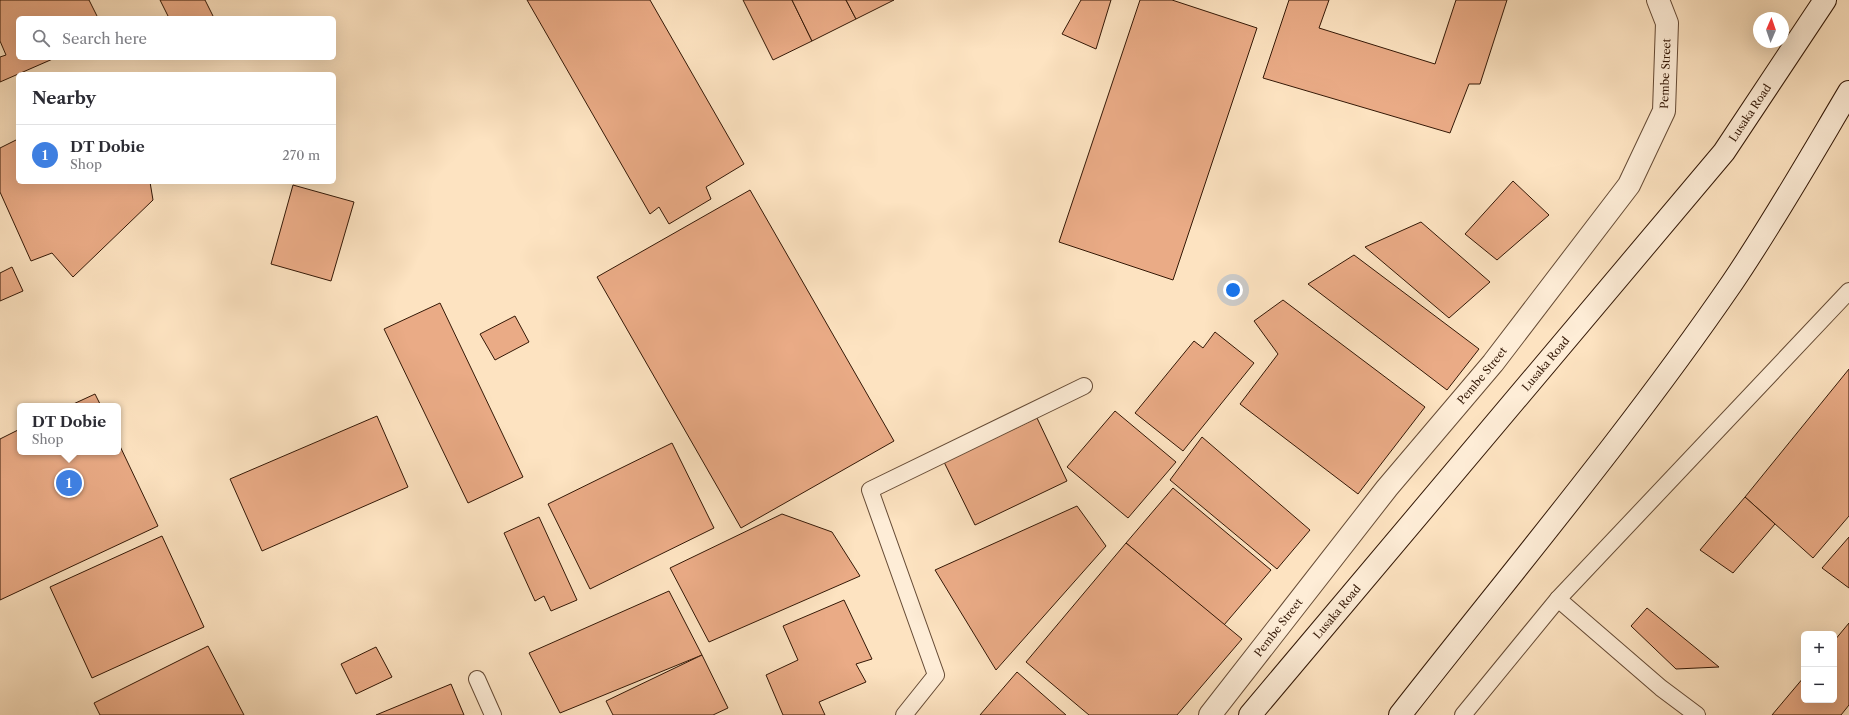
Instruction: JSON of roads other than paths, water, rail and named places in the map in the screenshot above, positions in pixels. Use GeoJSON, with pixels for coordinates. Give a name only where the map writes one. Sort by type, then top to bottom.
{"type":"FeatureCollection","features":[{"type":"Feature","properties":{"kind":"main road","name":"Pembe Street"},"geometry":{"type":"LineString","coordinates":[[1210,715],[1387,488],[1493,363],[1629,185],[1664,111],[1667,22],[1658,0]]}},
{"type":"Feature","properties":{"kind":"main road","name":"Lusaka Road"},"geometry":{"type":"LineString","coordinates":[[1250,715],[1724,152],[1825,0]]}},
{"type":"Feature","properties":{"kind":"main road"},"geometry":{"type":"LineString","coordinates":[[1400,715],[1578,492],[1708,315],[1769,226],[1849,92]]}},
{"type":"Feature","properties":{"kind":"lane"},"geometry":{"type":"LineString","coordinates":[[1464,715],[1558,599],[1849,291]]}},
{"type":"Feature","properties":{"kind":"lane"},"geometry":{"type":"LineString","coordinates":[[904,715],[936,676],[870,490],[1084,386]]}},
{"type":"Feature","properties":{"kind":"lane"},"geometry":{"type":"LineString","coordinates":[[1558,599],[1661,688],[1697,715]]}},
{"type":"Feature","properties":{"kind":"lane"},"geometry":{"type":"LineString","coordinates":[[477,679],[494,715]]}},
{"type":"Feature","properties":{"kind":"place","name":"DT Dobie"},"geometry":{"type":"Point","coordinates":[69,483]}}]}
